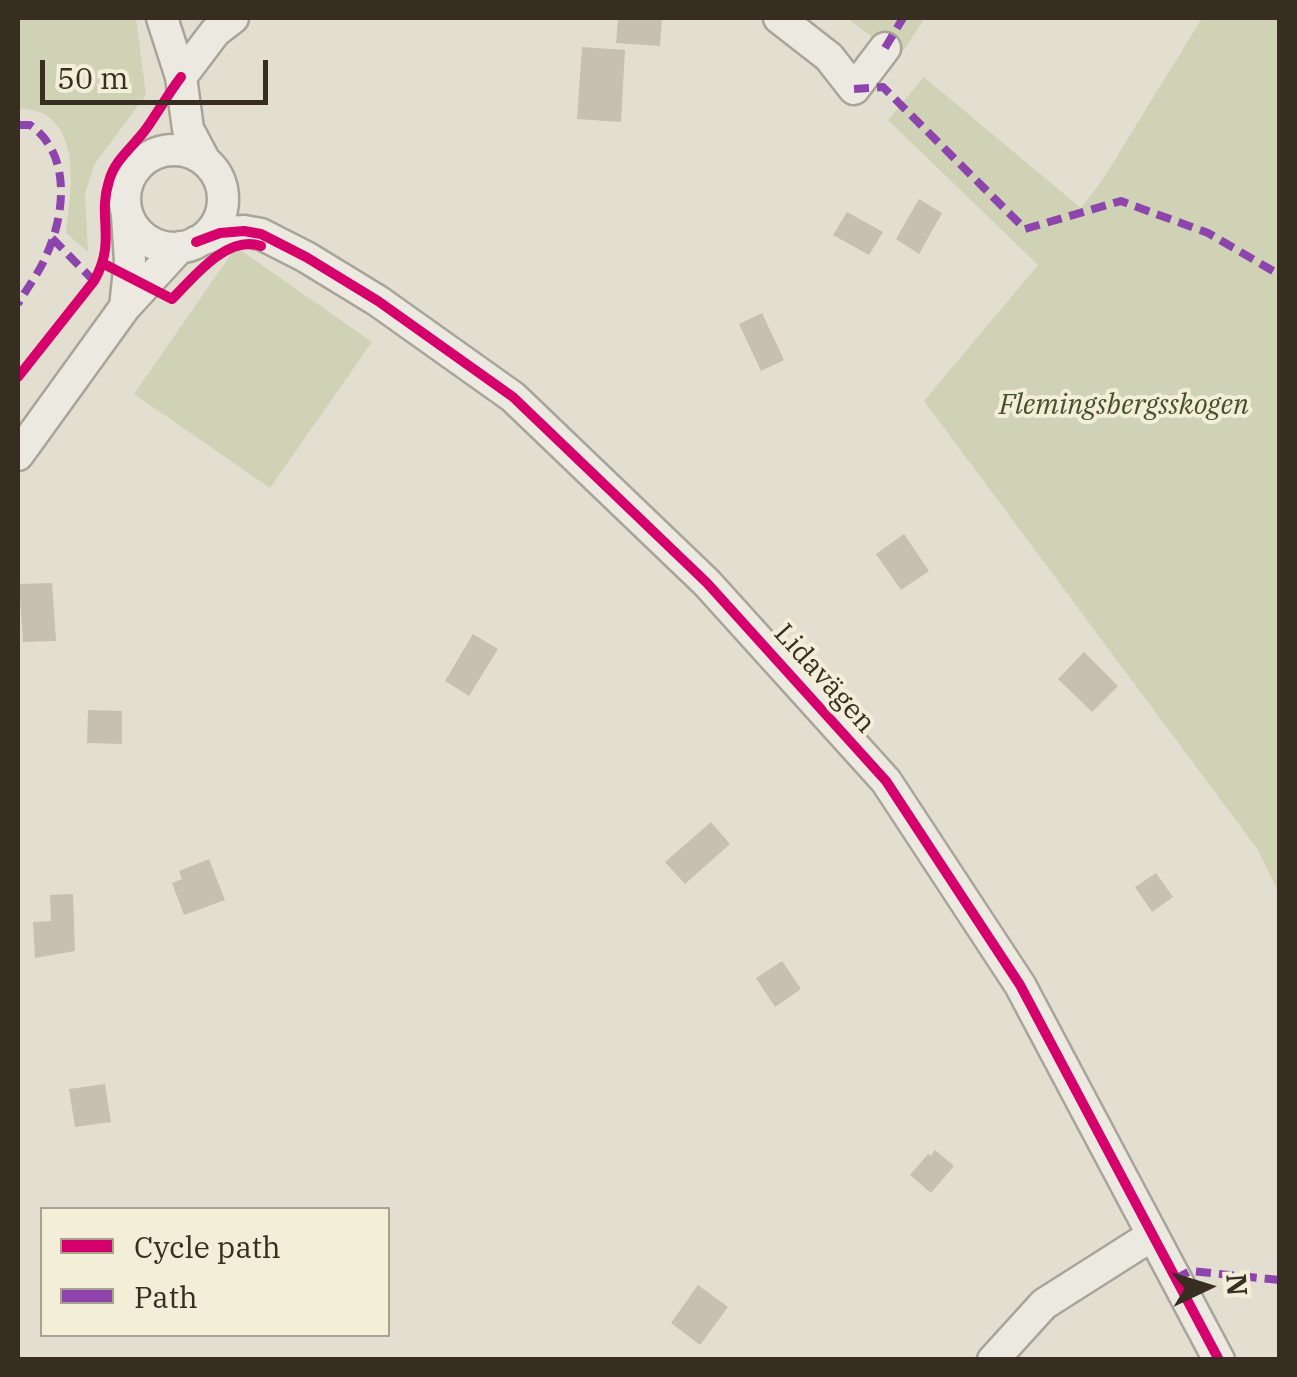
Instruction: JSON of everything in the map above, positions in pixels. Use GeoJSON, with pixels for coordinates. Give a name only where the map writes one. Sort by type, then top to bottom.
{"type":"FeatureCollection","features":[{"type":"Feature","properties":{"kind":"street","name":"Lidavägen"},"geometry":{"type":"LineString","coordinates":[[162,18],[188,128],[234,206],[261,234]]}},
{"type":"Feature","properties":{"kind":"street"},"geometry":{"type":"LineString","coordinates":[[162,151],[176,131],[182,90],[214,32],[232,18]]}},
{"type":"Feature","properties":{"kind":"street"},"geometry":{"type":"LineString","coordinates":[[779,18],[828,57],[854,89],[885,48]]}},
{"type":"Feature","properties":{"kind":"street"},"geometry":{"type":"LineString","coordinates":[[18,455],[124,307],[188,245],[209,232],[218,218],[222,202],[213,173],[177,150],[148,156],[128,182],[124,198],[130,261],[124,307]]}},
{"type":"Feature","properties":{"kind":"street"},"geometry":{"type":"LineString","coordinates":[[127,215],[148,240],[163,247],[188,245]]}},
{"type":"Feature","properties":{"kind":"street","name":"Lidavägen"},"geometry":{"type":"LineString","coordinates":[[188,245],[220,233],[261,234],[378,301],[514,398],[707,583],[886,781],[1020,985],[1219,1360]]}},
{"type":"Feature","properties":{"kind":"street"},"geometry":{"type":"LineString","coordinates":[[993,1360],[1044,1304],[1151,1236]]}},
{"type":"Feature","properties":{"kind":"green space"},"geometry":{"type":"Polygon","coordinates":[[[18,18],[136,18],[146,95],[94,165],[85,194],[88,252],[66,233],[70,167],[63,136],[42,113],[18,108],[18,18]]]}},
{"type":"Feature","properties":{"kind":"green space"},"geometry":{"type":"Polygon","coordinates":[[[847,18],[925,18],[899,57],[847,18]]]}},
{"type":"Feature","properties":{"kind":"green space","name":"Flemingsbergsskogen"},"geometry":{"type":"Polygon","coordinates":[[[1202,18],[1279,18],[1279,893],[1258,850],[924,401],[1038,265],[888,120],[924,77],[1081,208],[1202,18]]]}},
{"type":"Feature","properties":{"kind":"green space"},"geometry":{"type":"Polygon","coordinates":[[[236,247],[372,342],[270,488],[134,394],[236,247]]]}},
{"type":"Feature","properties":{"kind":"building"},"geometry":{"type":"Polygon","coordinates":[[[618,18],[662,18],[660,46],[616,43],[618,18]]]}},
{"type":"Feature","properties":{"kind":"building"},"geometry":{"type":"Polygon","coordinates":[[[582,47],[625,50],[621,122],[577,119],[582,47]]]}},
{"type":"Feature","properties":{"kind":"building"},"geometry":{"type":"Polygon","coordinates":[[[919,199],[942,213],[919,254],[896,239],[919,199]]]}},
{"type":"Feature","properties":{"kind":"building"},"geometry":{"type":"Polygon","coordinates":[[[847,212],[883,232],[869,255],[833,235],[847,212]]]}},
{"type":"Feature","properties":{"kind":"building"},"geometry":{"type":"Polygon","coordinates":[[[762,313],[784,360],[761,371],[739,324],[762,313]]]}},
{"type":"Feature","properties":{"kind":"building"},"geometry":{"type":"Polygon","coordinates":[[[904,534],[929,571],[901,590],[876,554],[904,534]]]}},
{"type":"Feature","properties":{"kind":"building"},"geometry":{"type":"Polygon","coordinates":[[[52,583],[56,641],[23,642],[19,584],[52,583]]]}},
{"type":"Feature","properties":{"kind":"building"},"geometry":{"type":"Polygon","coordinates":[[[473,634],[498,649],[469,696],[445,681],[473,634]]]}},
{"type":"Feature","properties":{"kind":"building"},"geometry":{"type":"Polygon","coordinates":[[[1084,652],[1118,686],[1092,712],[1058,679],[1084,652]]]}},
{"type":"Feature","properties":{"kind":"building"},"geometry":{"type":"Polygon","coordinates":[[[88,710],[122,711],[122,744],[87,743],[88,710]]]}},
{"type":"Feature","properties":{"kind":"building"},"geometry":{"type":"Polygon","coordinates":[[[711,822],[730,844],[685,884],[665,862],[711,822]]]}},
{"type":"Feature","properties":{"kind":"building"},"geometry":{"type":"Polygon","coordinates":[[[209,859],[225,900],[184,915],[172,883],[182,879],[179,871],[209,859]]]}},
{"type":"Feature","properties":{"kind":"building"},"geometry":{"type":"Polygon","coordinates":[[[1156,873],[1173,897],[1152,912],[1135,887],[1156,873]]]}},
{"type":"Feature","properties":{"kind":"building"},"geometry":{"type":"Polygon","coordinates":[[[73,894],[75,951],[35,958],[33,922],[51,921],[50,895],[73,894]]]}},
{"type":"Feature","properties":{"kind":"building"},"geometry":{"type":"Polygon","coordinates":[[[782,961],[801,989],[775,1007],[756,978],[782,961]]]}},
{"type":"Feature","properties":{"kind":"building"},"geometry":{"type":"Polygon","coordinates":[[[105,1084],[111,1122],[75,1127],[69,1089],[105,1084]]]}},
{"type":"Feature","properties":{"kind":"building"},"geometry":{"type":"Polygon","coordinates":[[[935,1150],[954,1166],[931,1193],[910,1175],[935,1150]]]}},
{"type":"Feature","properties":{"kind":"building"},"geometry":{"type":"Polygon","coordinates":[[[698,1285],[728,1307],[700,1345],[671,1323],[698,1285]]]}},
{"type":"Feature","properties":{"kind":"marked path"},"geometry":{"type":"LineString","coordinates":[[885,48],[903,18]]}},
{"type":"Feature","properties":{"kind":"marked path"},"geometry":{"type":"LineString","coordinates":[[854,89],[883,87],[1025,229],[1121,201],[1208,233],[1280,275]]}},
{"type":"Feature","properties":{"kind":"marked path"},"geometry":{"type":"LineString","coordinates":[[18,125],[30,125],[44,137],[59,168],[61,186],[52,240],[18,304]]}},
{"type":"Feature","properties":{"kind":"marked path"},"geometry":{"type":"LineString","coordinates":[[52,238],[94,281]]}},
{"type":"Feature","properties":{"kind":"marked path"},"geometry":{"type":"LineString","coordinates":[[1175,1279],[1190,1271],[1280,1280]]}},
{"type":"Feature","properties":{"kind":"cycle path"},"geometry":{"type":"LineString","coordinates":[[18,377],[94,281],[104,254],[106,194],[112,173],[181,77]]}},
{"type":"Feature","properties":{"kind":"cycle path"},"geometry":{"type":"LineString","coordinates":[[196,242],[220,233],[261,234],[378,301],[513,397],[707,583],[886,781],[1020,985],[1219,1360]]}},
{"type":"Feature","properties":{"kind":"cycle path"},"geometry":{"type":"LineString","coordinates":[[104,264],[172,299],[223,252],[248,244],[261,246]]}}]}
